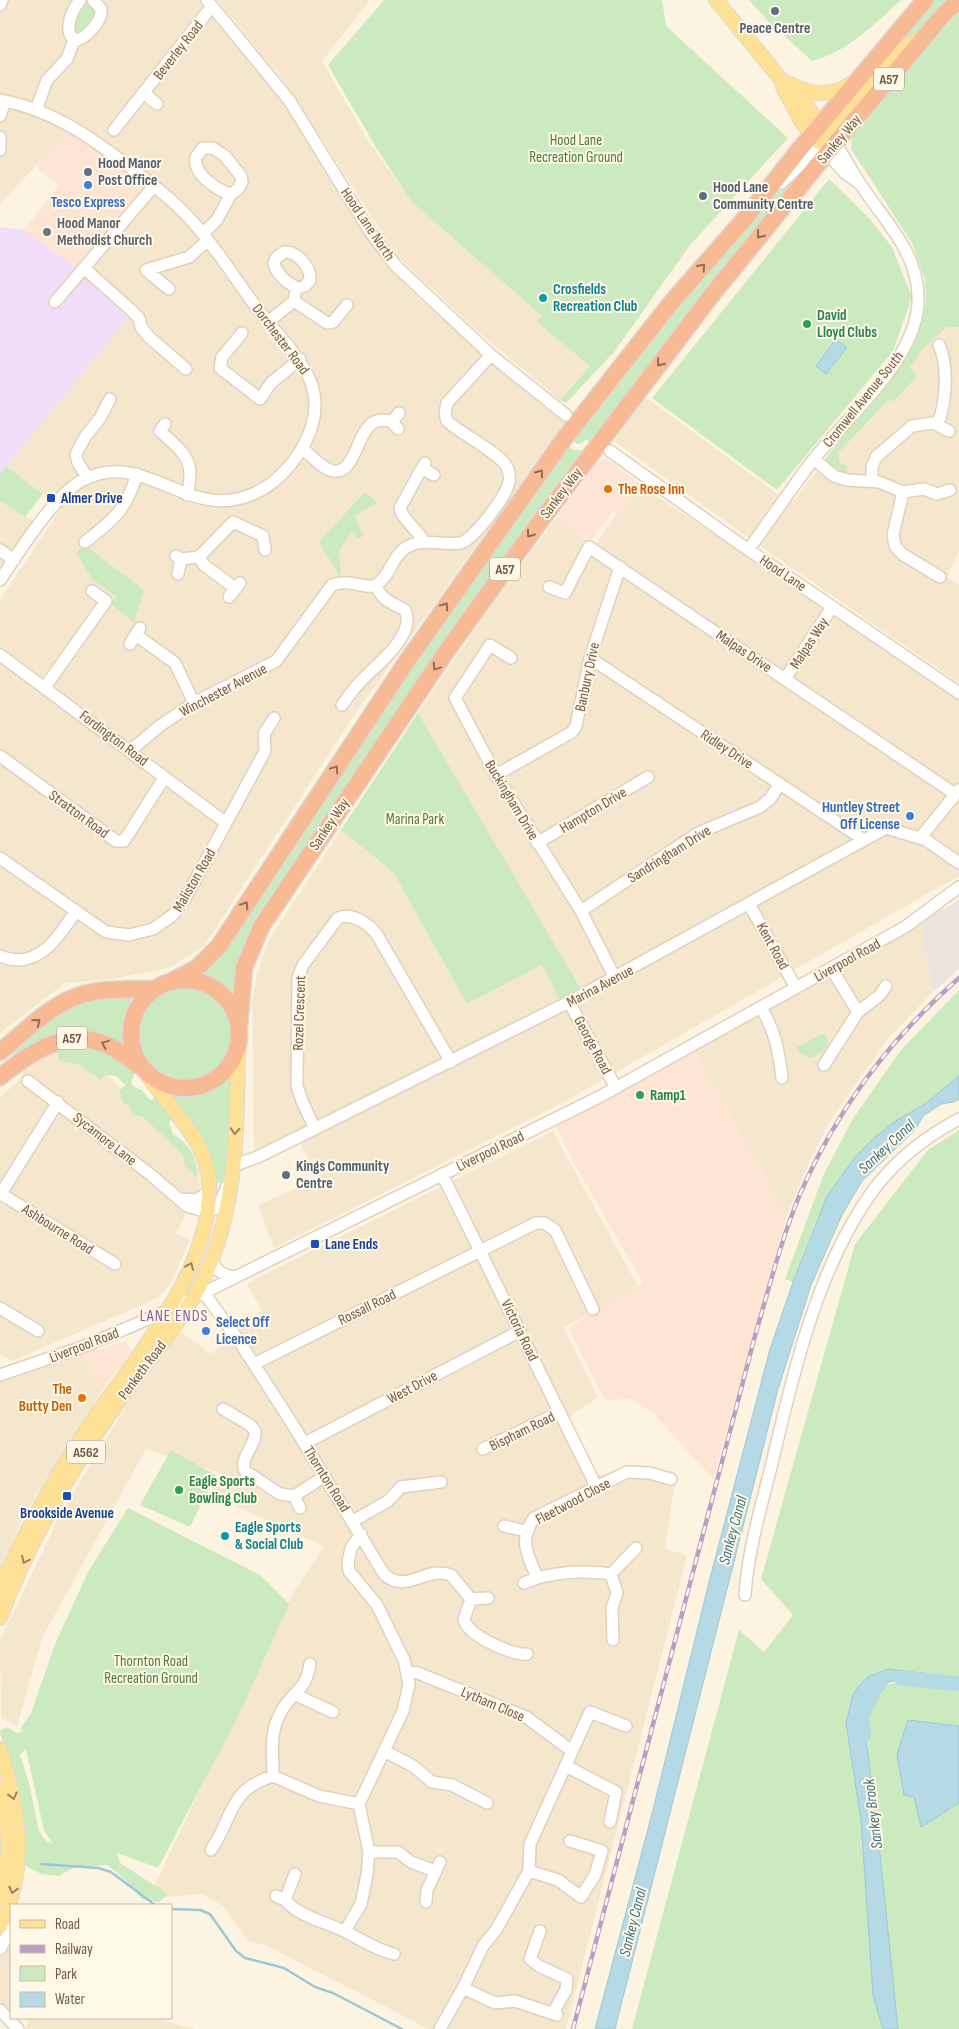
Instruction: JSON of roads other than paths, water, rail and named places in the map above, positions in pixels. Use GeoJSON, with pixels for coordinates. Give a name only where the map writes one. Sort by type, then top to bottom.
{"type":"FeatureCollection","features":[{"type":"Feature","properties":{"kind":"highway","name":"Sankey Way"},"geometry":{"type":"LineString","coordinates":[[239,1028],[244,968],[253,942],[289,882],[492,587],[593,450],[717,288],[824,139],[858,80],[925,0]]}},
{"type":"Feature","properties":{"kind":"highway","name":"Sankey Way"},"geometry":{"type":"LineString","coordinates":[[172,981],[197,968],[218,946],[405,664],[564,439],[670,304],[747,216],[959,0]]}},
{"type":"Feature","properties":{"kind":"highway","name":"A57"},"geometry":{"type":"LineString","coordinates":[[0,1052],[48,1012],[76,996],[93,991],[154,989],[172,981],[196,981],[219,992],[230,1004],[239,1028],[238,1046],[231,1062],[220,1075],[207,1084],[191,1088],[175,1088],[160,1083],[109,1045],[91,1039],[71,1038],[41,1047],[4,1069]]}},
{"type":"Feature","properties":{"kind":"highway","name":"A57"},"geometry":{"type":"LineString","coordinates":[[146,1073],[138,1062],[132,1047],[130,1031],[138,1008],[154,989]]}},
{"type":"Feature","properties":{"kind":"main road"},"geometry":{"type":"LineString","coordinates":[[716,0],[779,77],[798,115],[824,139]]}},
{"type":"Feature","properties":{"kind":"main road"},"geometry":{"type":"LineString","coordinates":[[779,77],[803,91],[816,94],[840,90],[858,80]]}},
{"type":"Feature","properties":{"kind":"main road","name":"Penketh Road"},"geometry":{"type":"LineString","coordinates":[[116,1397],[198,1295],[213,1257],[224,1222],[233,1168],[238,1046]]}},
{"type":"Feature","properties":{"kind":"main road","name":"Penketh Road"},"geometry":{"type":"LineString","coordinates":[[0,1588],[35,1528],[68,1480],[168,1310],[198,1244],[207,1212],[208,1173],[196,1141],[146,1073]]}},
{"type":"Feature","properties":{"kind":"main road","name":"Penketh Road"},"geometry":{"type":"LineString","coordinates":[[0,1618],[35,1528]]}},
{"type":"Feature","properties":{"kind":"main road"},"geometry":{"type":"LineString","coordinates":[[0,1750],[15,1801],[15,1888],[10,1904]]}},
{"type":"Feature","properties":{"kind":"main road"},"geometry":{"type":"LineString","coordinates":[[0,1790],[14,1851],[0,1896]]}},
{"type":"Feature","properties":{"kind":"main road"},"geometry":{"type":"LineString","coordinates":[[5,1921],[10,1904]]}},
{"type":"Feature","properties":{"kind":"street"},"geometry":{"type":"LineString","coordinates":[[0,5],[2,0]]}},
{"type":"Feature","properties":{"kind":"street"},"geometry":{"type":"LineString","coordinates":[[74,40],[69,34],[68,26],[79,0]]}},
{"type":"Feature","properties":{"kind":"street"},"geometry":{"type":"LineString","coordinates":[[74,40],[83,38],[101,17],[101,9],[93,0]]}},
{"type":"Feature","properties":{"kind":"street","name":"Beverley Road"},"geometry":{"type":"LineString","coordinates":[[114,130],[144,93],[210,3]]}},
{"type":"Feature","properties":{"kind":"street","name":"Hood Lane North"},"geometry":{"type":"LineString","coordinates":[[210,3],[289,100],[384,251],[410,281],[491,355],[566,415]]}},
{"type":"Feature","properties":{"kind":"street"},"geometry":{"type":"LineString","coordinates":[[36,110],[47,80],[67,59],[74,40]]}},
{"type":"Feature","properties":{"kind":"street","name":"Beverley Road"},"geometry":{"type":"LineString","coordinates":[[144,93],[157,104]]}},
{"type":"Feature","properties":{"kind":"street"},"geometry":{"type":"LineString","coordinates":[[0,116],[2,100]]}},
{"type":"Feature","properties":{"kind":"street","name":"Dorchester Road"},"geometry":{"type":"LineString","coordinates":[[0,580],[65,493],[88,478],[112,472],[137,474],[187,495],[209,501],[230,501],[246,497],[271,484],[284,472],[302,448],[313,418],[314,396],[313,385],[300,360],[268,322],[206,237],[182,210],[84,132],[58,118],[2,100]]}},
{"type":"Feature","properties":{"kind":"street"},"geometry":{"type":"LineString","coordinates":[[0,137],[0,150]]}},
{"type":"Feature","properties":{"kind":"street","name":"Cromwell Avenue South"},"geometry":{"type":"LineString","coordinates":[[749,549],[814,459],[894,364],[912,333],[916,314],[917,285],[907,254],[886,216],[860,184],[852,167],[824,139]]}},
{"type":"Feature","properties":{"kind":"street"},"geometry":{"type":"LineString","coordinates":[[55,302],[154,186]]}},
{"type":"Feature","properties":{"kind":"street"},"geometry":{"type":"LineString","coordinates":[[169,289],[146,270],[189,257],[206,237],[230,194]]}},
{"type":"Feature","properties":{"kind":"street"},"geometry":{"type":"LineString","coordinates":[[85,269],[139,318],[141,327],[149,338],[186,369]]}},
{"type":"Feature","properties":{"kind":"street"},"geometry":{"type":"LineString","coordinates":[[268,322],[294,301],[297,288]]}},
{"type":"Feature","properties":{"kind":"street"},"geometry":{"type":"LineString","coordinates":[[294,301],[327,323],[332,322],[348,305]]}},
{"type":"Feature","properties":{"kind":"street"},"geometry":{"type":"LineString","coordinates":[[242,333],[222,357],[220,368],[260,400],[271,383],[300,360]]}},
{"type":"Feature","properties":{"kind":"street"},"geometry":{"type":"LineString","coordinates":[[937,344],[944,360],[944,408],[938,424]]}},
{"type":"Feature","properties":{"kind":"street"},"geometry":{"type":"LineString","coordinates":[[342,705],[361,680],[388,656],[407,624],[408,617],[405,610],[388,603],[381,596],[375,585],[386,576],[397,557],[405,548],[424,542],[460,543],[475,534],[509,482],[510,475],[504,463],[451,425],[445,414],[448,403],[491,355]]}},
{"type":"Feature","properties":{"kind":"street"},"geometry":{"type":"LineString","coordinates":[[88,478],[78,463],[76,454],[84,437],[100,418],[110,399]]}},
{"type":"Feature","properties":{"kind":"street"},"geometry":{"type":"LineString","coordinates":[[302,448],[332,471],[339,470],[362,451],[364,430],[370,424],[384,420],[396,421]]}},
{"type":"Feature","properties":{"kind":"street"},"geometry":{"type":"LineString","coordinates":[[872,482],[874,462],[880,453],[912,426],[926,422],[938,424],[949,431]]}},
{"type":"Feature","properties":{"kind":"street"},"geometry":{"type":"LineString","coordinates":[[164,424],[160,431],[188,461],[192,471],[187,495]]}},
{"type":"Feature","properties":{"kind":"street","name":"Hood Lane"},"geometry":{"type":"LineString","coordinates":[[610,451],[832,607],[959,693]]}},
{"type":"Feature","properties":{"kind":"street"},"geometry":{"type":"LineString","coordinates":[[814,459],[840,478],[884,483],[904,492],[924,489],[937,494],[951,489]]}},
{"type":"Feature","properties":{"kind":"street"},"geometry":{"type":"LineString","coordinates":[[424,542],[418,530],[402,515],[400,508],[423,465],[434,475]]}},
{"type":"Feature","properties":{"kind":"street"},"geometry":{"type":"LineString","coordinates":[[85,542],[111,522],[125,506],[137,474]]}},
{"type":"Feature","properties":{"kind":"street"},"geometry":{"type":"LineString","coordinates":[[904,492],[893,535],[895,546],[902,554],[940,577]]}},
{"type":"Feature","properties":{"kind":"street"},"geometry":{"type":"LineString","coordinates":[[230,501],[233,522]]}},
{"type":"Feature","properties":{"kind":"street"},"geometry":{"type":"LineString","coordinates":[[233,522],[263,536],[265,550]]}},
{"type":"Feature","properties":{"kind":"street"},"geometry":{"type":"LineString","coordinates":[[178,574],[177,557],[199,556],[233,522]]}},
{"type":"Feature","properties":{"kind":"street","name":"Malpas Drive"},"geometry":{"type":"LineString","coordinates":[[549,587],[565,593],[589,547],[957,792]]}},
{"type":"Feature","properties":{"kind":"street"},"geometry":{"type":"LineString","coordinates":[[0,550],[14,560]]}},
{"type":"Feature","properties":{"kind":"street"},"geometry":{"type":"LineString","coordinates":[[199,556],[204,565],[235,589]]}},
{"type":"Feature","properties":{"kind":"street","name":"Banbury Drive"},"geometry":{"type":"LineString","coordinates":[[496,775],[572,732],[576,726],[590,658],[620,567]]}},
{"type":"Feature","properties":{"kind":"street","name":"Winchester Avenue"},"geometry":{"type":"LineString","coordinates":[[131,750],[161,725],[194,703],[276,662],[332,585],[346,582],[367,587],[375,585]]}},
{"type":"Feature","properties":{"kind":"street"},"geometry":{"type":"LineString","coordinates":[[45,687],[106,602],[92,591]]}},
{"type":"Feature","properties":{"kind":"street","name":"Malpas Way"},"geometry":{"type":"LineString","coordinates":[[785,679],[832,607]]}},
{"type":"Feature","properties":{"kind":"street"},"geometry":{"type":"LineString","coordinates":[[135,636],[175,663],[194,703]]}},
{"type":"Feature","properties":{"kind":"street","name":"Buckingham Drive"},"geometry":{"type":"LineString","coordinates":[[512,663],[490,645],[455,698],[496,775],[581,911],[615,978]]}},
{"type":"Feature","properties":{"kind":"street","name":"Ridley Drive"},"geometry":{"type":"LineString","coordinates":[[590,658],[864,840]]}},
{"type":"Feature","properties":{"kind":"street","name":"Fordington Road"},"geometry":{"type":"LineString","coordinates":[[2,661],[45,687],[226,823]]}},
{"type":"Feature","properties":{"kind":"street","name":"Maliston Road"},"geometry":{"type":"LineString","coordinates":[[0,858],[106,932],[129,935],[153,929],[173,915],[178,909],[265,751],[264,734],[274,718]]}},
{"type":"Feature","properties":{"kind":"street","name":"Stratton Road"},"geometry":{"type":"LineString","coordinates":[[0,756],[116,841],[124,841],[164,778]]}},
{"type":"Feature","properties":{"kind":"street","name":"Hampton Drive"},"geometry":{"type":"LineString","coordinates":[[537,843],[648,777]]}},
{"type":"Feature","properties":{"kind":"street","name":"Sandringham Drive"},"geometry":{"type":"LineString","coordinates":[[581,911],[698,833],[760,807],[770,798],[780,784]]}},
{"type":"Feature","properties":{"kind":"street"},"geometry":{"type":"LineString","coordinates":[[920,838],[957,792]]}},
{"type":"Feature","properties":{"kind":"street","name":"Marina Avenue"},"geometry":{"type":"LineString","coordinates":[[233,1168],[451,1062],[569,1002],[886,828],[920,838],[959,863]]}},
{"type":"Feature","properties":{"kind":"street","name":"Liverpool Road"},"geometry":{"type":"LineString","coordinates":[[0,1375],[70,1351],[168,1310],[616,1088],[905,927],[959,887]]}},
{"type":"Feature","properties":{"kind":"street","name":"Kent Road"},"geometry":{"type":"LineString","coordinates":[[749,904],[796,988]]}},
{"type":"Feature","properties":{"kind":"street"},"geometry":{"type":"LineString","coordinates":[[0,956],[15,960],[38,955],[56,941],[75,912]]}},
{"type":"Feature","properties":{"kind":"street","name":"Rozel Crescent"},"geometry":{"type":"LineString","coordinates":[[315,1129],[297,1086],[298,978],[303,965],[338,918],[351,916],[360,920],[376,933],[451,1062]]}},
{"type":"Feature","properties":{"kind":"street"},"geometry":{"type":"LineString","coordinates":[[831,968],[858,1012]]}},
{"type":"Feature","properties":{"kind":"street"},"geometry":{"type":"LineString","coordinates":[[824,1065],[858,1012],[880,995],[886,986]]}},
{"type":"Feature","properties":{"kind":"street","name":"George Road"},"geometry":{"type":"LineString","coordinates":[[569,1002],[616,1088]]}},
{"type":"Feature","properties":{"kind":"street"},"geometry":{"type":"LineString","coordinates":[[761,1008],[772,1026],[777,1041],[782,1078]]}},
{"type":"Feature","properties":{"kind":"street","name":"Sycamore Lane"},"geometry":{"type":"LineString","coordinates":[[28,1081],[58,1102],[191,1208],[207,1212]]}},
{"type":"Feature","properties":{"kind":"street"},"geometry":{"type":"LineString","coordinates":[[0,1194],[58,1102]]}},
{"type":"Feature","properties":{"kind":"street"},"geometry":{"type":"LineString","coordinates":[[745,1595],[752,1547],[787,1400],[821,1289],[846,1236],[876,1188],[924,1140],[959,1119]]}},
{"type":"Feature","properties":{"kind":"street"},"geometry":{"type":"LineString","coordinates":[[207,1212],[214,1209],[220,1203],[233,1168]]}},
{"type":"Feature","properties":{"kind":"street","name":"Victoria Road"},"geometry":{"type":"LineString","coordinates":[[442,1174],[596,1486]]}},
{"type":"Feature","properties":{"kind":"street"},"geometry":{"type":"LineString","coordinates":[[180,1198],[197,1200],[208,1192]]}},
{"type":"Feature","properties":{"kind":"street","name":"Ashbourne Road"},"geometry":{"type":"LineString","coordinates":[[0,1194],[115,1264]]}},
{"type":"Feature","properties":{"kind":"street","name":"Rossall Road"},"geometry":{"type":"LineString","coordinates":[[254,1364],[536,1223],[549,1224],[555,1230],[593,1309]]}},
{"type":"Feature","properties":{"kind":"street"},"geometry":{"type":"LineString","coordinates":[[213,1257],[214,1265],[219,1271],[236,1276]]}},
{"type":"Feature","properties":{"kind":"street","name":"Thornton Road"},"geometry":{"type":"LineString","coordinates":[[198,1295],[254,1364],[353,1521],[384,1574],[392,1580],[406,1582],[432,1572],[447,1573],[455,1578],[471,1598]]}},
{"type":"Feature","properties":{"kind":"street"},"geometry":{"type":"LineString","coordinates":[[0,1308],[34,1327]]}},
{"type":"Feature","properties":{"kind":"street","name":"West Drive"},"geometry":{"type":"LineString","coordinates":[[304,1444],[520,1331]]}},
{"type":"Feature","properties":{"kind":"street"},"geometry":{"type":"LineString","coordinates":[[222,1408],[250,1425],[255,1431],[255,1440],[244,1463],[245,1471],[280,1494],[294,1496],[325,1476]]}},
{"type":"Feature","properties":{"kind":"street","name":"Bispham Road"},"geometry":{"type":"LineString","coordinates":[[483,1449],[560,1412]]}},
{"type":"Feature","properties":{"kind":"street","name":"Fleetwood Close"},"geometry":{"type":"LineString","coordinates":[[537,1578],[525,1545],[526,1531],[534,1518],[627,1472],[650,1473],[672,1480]]}},
{"type":"Feature","properties":{"kind":"street"},"geometry":{"type":"LineString","coordinates":[[353,1521],[388,1501],[401,1487],[440,1482]]}},
{"type":"Feature","properties":{"kind":"street"},"geometry":{"type":"LineString","coordinates":[[294,1496],[300,1508]]}},
{"type":"Feature","properties":{"kind":"street"},"geometry":{"type":"LineString","coordinates":[[504,1526],[526,1531]]}},
{"type":"Feature","properties":{"kind":"street"},"geometry":{"type":"LineString","coordinates":[[345,1931],[361,1904],[369,1852],[359,1804],[386,1752],[407,1700],[407,1672],[376,1605],[349,1571],[348,1563],[351,1548],[361,1534]]}},
{"type":"Feature","properties":{"kind":"street"},"geometry":{"type":"LineString","coordinates":[[611,1574],[636,1548]]}},
{"type":"Feature","properties":{"kind":"street"},"geometry":{"type":"LineString","coordinates":[[524,1583],[558,1573],[585,1571],[611,1574]]}},
{"type":"Feature","properties":{"kind":"street"},"geometry":{"type":"LineString","coordinates":[[611,1574],[617,1593],[612,1608],[613,1640]]}},
{"type":"Feature","properties":{"kind":"street"},"geometry":{"type":"LineString","coordinates":[[488,1598],[471,1598],[464,1620],[469,1630],[510,1652],[521,1655],[528,1653]]}},
{"type":"Feature","properties":{"kind":"street"},"geometry":{"type":"LineString","coordinates":[[273,1776],[272,1732],[281,1710],[305,1684],[311,1661]]}},
{"type":"Feature","properties":{"kind":"street","name":"Lytham Close"},"geometry":{"type":"LineString","coordinates":[[407,1672],[418,1673],[526,1717],[572,1751]]}},
{"type":"Feature","properties":{"kind":"street"},"geometry":{"type":"LineString","coordinates":[[296,1695],[332,1712]]}},
{"type":"Feature","properties":{"kind":"street"},"geometry":{"type":"LineString","coordinates":[[440,2029],[463,1988],[483,1946],[496,1930],[529,1871],[530,1844],[590,1712],[626,1726]]}},
{"type":"Feature","properties":{"kind":"street"},"geometry":{"type":"LineString","coordinates":[[386,1752],[413,1766],[432,1782],[452,1786],[487,1803]]}},
{"type":"Feature","properties":{"kind":"street"},"geometry":{"type":"LineString","coordinates":[[566,1766],[616,1792],[610,1822]]}},
{"type":"Feature","properties":{"kind":"street"},"geometry":{"type":"LineString","coordinates":[[210,1851],[222,1834],[236,1800],[257,1781],[273,1776],[319,1796],[359,1804]]}},
{"type":"Feature","properties":{"kind":"street"},"geometry":{"type":"LineString","coordinates":[[529,1871],[558,1880],[581,1897],[595,1875],[602,1851],[570,1841]]}},
{"type":"Feature","properties":{"kind":"street"},"geometry":{"type":"LineString","coordinates":[[369,1852],[398,1852],[411,1862],[438,1866],[427,1890],[426,1902]]}},
{"type":"Feature","properties":{"kind":"street"},"geometry":{"type":"LineString","coordinates":[[296,1874],[280,1898],[300,1913],[345,1931],[377,1949],[396,1954]]}},
{"type":"Feature","properties":{"kind":"street"},"geometry":{"type":"LineString","coordinates":[[0,1949],[5,1921]]}},
{"type":"Feature","properties":{"kind":"street"},"geometry":{"type":"LineString","coordinates":[[463,1988],[495,2003],[515,2001],[555,2014],[566,1990],[567,1979],[530,1959],[540,1931]]}},
{"type":"Feature","properties":{"kind":"street"},"geometry":{"type":"LineString","coordinates":[[0,2010],[18,2029]]}},
{"type":"Feature","properties":{"kind":"water"},"geometry":{"type":"Polygon","coordinates":[[[836,339],[847,348],[826,374],[816,366],[836,339]]]}},
{"type":"Feature","properties":{"kind":"water","name":"Sankey Canal"},"geometry":{"type":"Polygon","coordinates":[[[959,1076],[959,1099],[954,1102],[941,1104],[923,1116],[915,1130],[862,1181],[842,1215],[811,1285],[778,1389],[615,2029],[595,2029],[653,1810],[709,1582],[770,1349],[793,1282],[827,1196],[855,1157],[876,1136],[897,1120],[925,1104],[959,1076]]]}},
{"type":"Feature","properties":{"kind":"water","name":"Sankey Brook"},"geometry":{"type":"Polygon","coordinates":[[[888,1669],[938,1675],[959,1682],[959,1688],[941,1683],[909,1679],[890,1682],[881,1686],[876,1691],[862,1711],[876,1815],[898,2029],[883,2029],[873,1995],[861,1820],[846,1723],[853,1695],[858,1687],[868,1677],[888,1669]]]}},
{"type":"Feature","properties":{"kind":"water"},"geometry":{"type":"Polygon","coordinates":[[[908,1720],[959,1726],[959,1803],[921,1827],[914,1797],[904,1795],[897,1754],[908,1720]]]}},
{"type":"Feature","properties":{"kind":"waterway","name":"Sankey Brook"},"geometry":{"type":"LineString","coordinates":[[901,1678],[959,1684]]}},
{"type":"Feature","properties":{"kind":"waterway","name":"Sankey Brook"},"geometry":{"type":"LineString","coordinates":[[864,1734],[861,1718],[874,1690],[879,1685]]}},
{"type":"Feature","properties":{"kind":"waterway"},"geometry":{"type":"LineString","coordinates":[[41,1864],[98,1868],[111,1872],[154,1904]]}},
{"type":"Feature","properties":{"kind":"waterway"},"geometry":{"type":"LineString","coordinates":[[172,1909],[200,1910],[210,1914],[236,1951],[245,1958],[284,1968],[315,1987],[333,1993],[402,2029]]}},
{"type":"Feature","properties":{"kind":"railway"},"geometry":{"type":"LineString","coordinates":[[573,2029],[755,1336],[793,1211],[831,1133],[868,1077],[910,1026],[959,978]]}},
{"type":"Feature","properties":{"kind":"place","name":"Peace Centre"},"geometry":{"type":"Point","coordinates":[775,11]}},
{"type":"Feature","properties":{"kind":"place","name":"Hood Manor Post Office"},"geometry":{"type":"Point","coordinates":[88,172]}},
{"type":"Feature","properties":{"kind":"place","name":"Tesco Express"},"geometry":{"type":"Point","coordinates":[88,185]}},
{"type":"Feature","properties":{"kind":"place","name":"Hood Lane Community Centre"},"geometry":{"type":"Point","coordinates":[703,196]}},
{"type":"Feature","properties":{"kind":"place","name":"Hood Manor Methodist Church"},"geometry":{"type":"Point","coordinates":[47,232]}},
{"type":"Feature","properties":{"kind":"place","name":"Crosfields Recreation Club"},"geometry":{"type":"Point","coordinates":[543,298]}},
{"type":"Feature","properties":{"kind":"place","name":"David Lloyd Clubs"},"geometry":{"type":"Point","coordinates":[807,324]}},
{"type":"Feature","properties":{"kind":"place","name":"The Rose Inn"},"geometry":{"type":"Point","coordinates":[608,489]}},
{"type":"Feature","properties":{"kind":"place","name":"Almer Drive"},"geometry":{"type":"Point","coordinates":[51,498]}},
{"type":"Feature","properties":{"kind":"place","name":"Huntley Street Off License"},"geometry":{"type":"Point","coordinates":[910,816]}},
{"type":"Feature","properties":{"kind":"place","name":"Ramp1"},"geometry":{"type":"Point","coordinates":[640,1095]}},
{"type":"Feature","properties":{"kind":"place","name":"Kings Community Centre"},"geometry":{"type":"Point","coordinates":[286,1175]}},
{"type":"Feature","properties":{"kind":"place","name":"Lane Ends"},"geometry":{"type":"Point","coordinates":[315,1244]}},
{"type":"Feature","properties":{"kind":"place","name":"Select Off Licence"},"geometry":{"type":"Point","coordinates":[206,1331]}},
{"type":"Feature","properties":{"kind":"place","name":"The Butty Den"},"geometry":{"type":"Point","coordinates":[82,1398]}},
{"type":"Feature","properties":{"kind":"place","name":"Eagle Sports Bowling Club"},"geometry":{"type":"Point","coordinates":[179,1490]}},
{"type":"Feature","properties":{"kind":"place","name":"Brookside Avenue"},"geometry":{"type":"Point","coordinates":[67,1496]}},
{"type":"Feature","properties":{"kind":"place","name":"Eagle Sports & Social Club"},"geometry":{"type":"Point","coordinates":[225,1536]}},
{"type":"Feature","properties":{"kind":"district","name":"LANE ENDS"},"geometry":{"type":"Point","coordinates":[174,1315]}},
{"type":"Feature","properties":{"kind":"park label","name":"Hood Lane Recreation Ground"},"geometry":{"type":"Point","coordinates":[576,148]}},
{"type":"Feature","properties":{"kind":"park label","name":"Marina Park"},"geometry":{"type":"Point","coordinates":[415,819]}},
{"type":"Feature","properties":{"kind":"park label","name":"Thornton Road Recreation Ground"},"geometry":{"type":"Point","coordinates":[151,1670]}}]}
